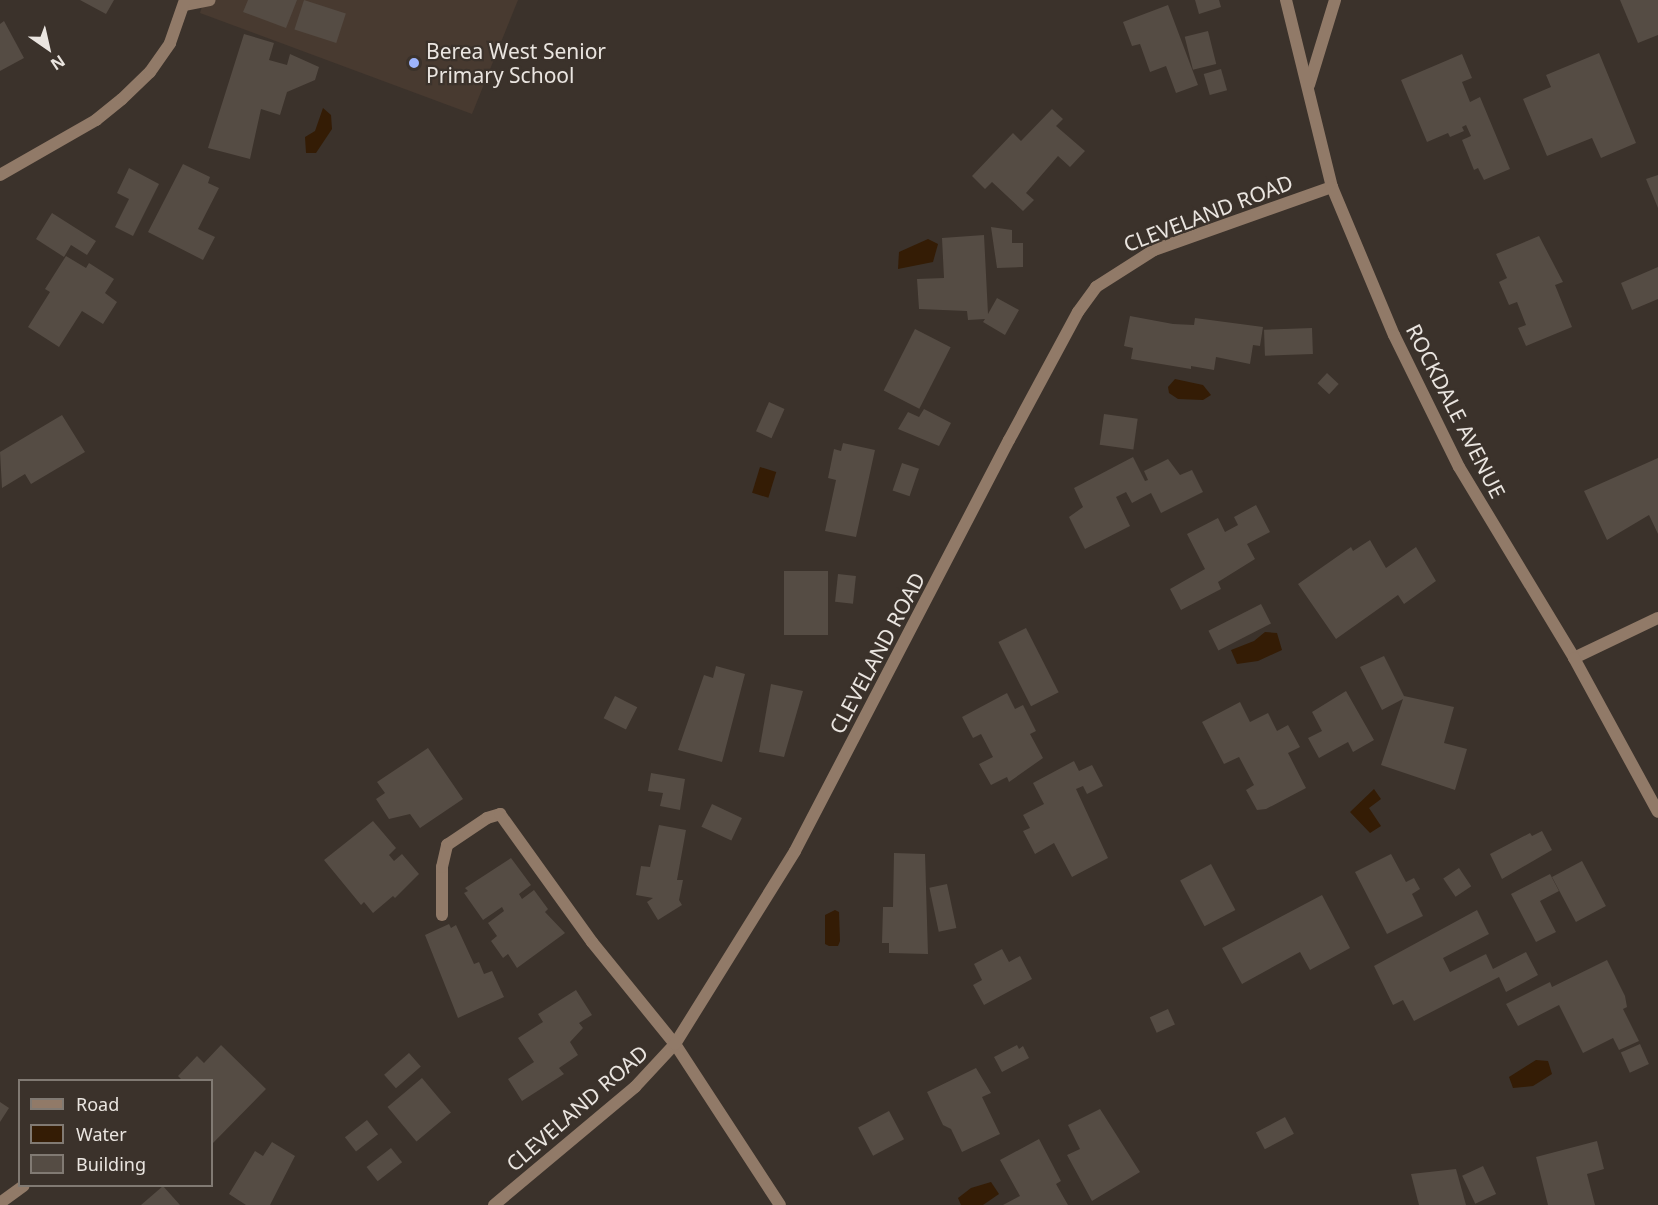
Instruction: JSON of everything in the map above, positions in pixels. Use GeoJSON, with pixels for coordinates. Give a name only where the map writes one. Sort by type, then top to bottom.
{"type":"FeatureCollection","features":[{"type":"Feature","properties":{"kind":"street"},"geometry":{"type":"LineString","coordinates":[[0,175],[96,120],[122,99],[150,72],[170,43],[185,3],[210,0]]}},
{"type":"Feature","properties":{"kind":"street","name":"ROCKDALE AVENUE"},"geometry":{"type":"LineString","coordinates":[[1286,0],[1309,85],[1332,187],[1434,420],[1574,658],[1658,812]]}},
{"type":"Feature","properties":{"kind":"street"},"geometry":{"type":"LineString","coordinates":[[1309,85],[1335,0]]}},
{"type":"Feature","properties":{"kind":"street","name":"CLEVELAND ROAD"},"geometry":{"type":"LineString","coordinates":[[494,1205],[619,1101],[675,1044],[795,851],[1009,440],[1078,312],[1096,287],[1154,250],[1332,187]]}},
{"type":"Feature","properties":{"kind":"street"},"geometry":{"type":"LineString","coordinates":[[1574,658],[1658,618]]}},
{"type":"Feature","properties":{"kind":"street"},"geometry":{"type":"LineString","coordinates":[[442,915],[442,867],[447,845],[487,818],[500,814],[592,942],[675,1044],[780,1205]]}},
{"type":"Feature","properties":{"kind":"street"},"geometry":{"type":"LineString","coordinates":[[0,1203],[20,1187]]}},
{"type":"Feature","properties":{"kind":"shaded area","name":"Berea West Senior Primary School"},"geometry":{"type":"Polygon","coordinates":[[[204,0],[518,0],[472,114],[200,13],[204,0]]]}},
{"type":"Feature","properties":{"kind":"water"},"geometry":{"type":"Polygon","coordinates":[[[323,108],[331,115],[332,129],[316,153],[306,153],[305,137],[315,131],[323,108]]]}},
{"type":"Feature","properties":{"kind":"water"},"geometry":{"type":"Polygon","coordinates":[[[928,239],[938,244],[933,262],[898,269],[899,252],[928,239]]]}},
{"type":"Feature","properties":{"kind":"water"},"geometry":{"type":"Polygon","coordinates":[[[1175,379],[1203,385],[1211,395],[1203,400],[1178,399],[1169,393],[1168,387],[1175,379]]]}},
{"type":"Feature","properties":{"kind":"water"},"geometry":{"type":"Polygon","coordinates":[[[760,467],[776,472],[768,498],[752,493],[760,467]]]}},
{"type":"Feature","properties":{"kind":"water"},"geometry":{"type":"Polygon","coordinates":[[[1265,632],[1277,633],[1282,650],[1258,661],[1237,664],[1231,650],[1254,641],[1265,632]]]}},
{"type":"Feature","properties":{"kind":"water"},"geometry":{"type":"Polygon","coordinates":[[[1374,789],[1381,799],[1369,808],[1381,826],[1370,833],[1350,812],[1374,789]]]}},
{"type":"Feature","properties":{"kind":"water"},"geometry":{"type":"Polygon","coordinates":[[[835,910],[839,912],[840,941],[838,946],[829,946],[825,944],[825,915],[835,910]]]}},
{"type":"Feature","properties":{"kind":"water"},"geometry":{"type":"Polygon","coordinates":[[[1536,1060],[1548,1061],[1552,1074],[1533,1086],[1513,1088],[1509,1077],[1536,1060]]]}},
{"type":"Feature","properties":{"kind":"water"},"geometry":{"type":"Polygon","coordinates":[[[991,1182],[999,1194],[983,1205],[961,1205],[958,1198],[971,1188],[991,1182]]]}},
{"type":"Feature","properties":{"kind":"building"},"geometry":{"type":"Polygon","coordinates":[[[80,0],[114,0],[106,14],[80,0]]]}},
{"type":"Feature","properties":{"kind":"building"},"geometry":{"type":"Polygon","coordinates":[[[248,0],[297,0],[286,28],[243,12],[248,0]]]}},
{"type":"Feature","properties":{"kind":"building"},"geometry":{"type":"Polygon","coordinates":[[[304,0],[346,14],[336,43],[294,29],[304,0]]]}},
{"type":"Feature","properties":{"kind":"building"},"geometry":{"type":"Polygon","coordinates":[[[1195,0],[1219,0],[1221,7],[1199,14],[1195,0]]]}},
{"type":"Feature","properties":{"kind":"building"},"geometry":{"type":"Polygon","coordinates":[[[1620,0],[1658,0],[1658,35],[1638,43],[1620,0]]]}},
{"type":"Feature","properties":{"kind":"building"},"geometry":{"type":"Polygon","coordinates":[[[1168,5],[1198,85],[1176,93],[1166,66],[1150,72],[1140,44],[1132,46],[1123,22],[1168,5]]]}},
{"type":"Feature","properties":{"kind":"building"},"geometry":{"type":"Polygon","coordinates":[[[4,21],[24,58],[0,71],[0,24],[4,21]]]}},
{"type":"Feature","properties":{"kind":"building"},"geometry":{"type":"Polygon","coordinates":[[[1208,31],[1216,64],[1193,70],[1185,37],[1208,31]]]}},
{"type":"Feature","properties":{"kind":"building"},"geometry":{"type":"Polygon","coordinates":[[[244,34],[274,43],[269,60],[287,65],[290,54],[319,67],[315,80],[287,92],[280,115],[261,109],[250,159],[208,148],[244,34]]]}},
{"type":"Feature","properties":{"kind":"building"},"geometry":{"type":"Polygon","coordinates":[[[1599,53],[1636,143],[1601,158],[1592,138],[1547,156],[1523,99],[1551,87],[1546,75],[1599,53]]]}},
{"type":"Feature","properties":{"kind":"building"},"geometry":{"type":"Polygon","coordinates":[[[1462,54],[1472,78],[1462,82],[1470,102],[1480,97],[1510,169],[1484,180],[1478,168],[1474,170],[1462,140],[1471,136],[1466,125],[1462,127],[1464,131],[1450,137],[1448,133],[1427,142],[1401,80],[1462,54]]]}},
{"type":"Feature","properties":{"kind":"building"},"geometry":{"type":"Polygon","coordinates":[[[1221,69],[1227,90],[1210,95],[1204,74],[1221,69]]]}},
{"type":"Feature","properties":{"kind":"building"},"geometry":{"type":"Polygon","coordinates":[[[1052,109],[1063,119],[1056,126],[1085,151],[1070,167],[1058,156],[1026,193],[1034,200],[1023,211],[992,182],[985,189],[972,176],[1013,133],[1021,141],[1052,109]]]}},
{"type":"Feature","properties":{"kind":"building"},"geometry":{"type":"Polygon","coordinates":[[[183,164],[210,177],[208,183],[219,188],[198,229],[215,237],[203,260],[148,232],[183,164]]]}},
{"type":"Feature","properties":{"kind":"building"},"geometry":{"type":"Polygon","coordinates":[[[129,168],[159,184],[133,236],[115,227],[129,199],[117,193],[129,168]]]}},
{"type":"Feature","properties":{"kind":"building"},"geometry":{"type":"Polygon","coordinates":[[[1658,175],[1658,208],[1646,179],[1658,175]]]}},
{"type":"Feature","properties":{"kind":"building"},"geometry":{"type":"Polygon","coordinates":[[[52,213],[96,241],[87,255],[71,245],[64,257],[36,239],[52,213]]]}},
{"type":"Feature","properties":{"kind":"building"},"geometry":{"type":"Polygon","coordinates":[[[991,227],[1012,230],[1012,243],[1023,243],[1023,267],[997,268],[991,227]]]}},
{"type":"Feature","properties":{"kind":"building"},"geometry":{"type":"Polygon","coordinates":[[[984,235],[988,314],[997,298],[1019,310],[1005,335],[983,322],[985,319],[968,320],[967,311],[919,309],[917,279],[944,278],[942,238],[984,235]]]}},
{"type":"Feature","properties":{"kind":"building"},"geometry":{"type":"Polygon","coordinates":[[[1539,236],[1563,282],[1555,285],[1572,327],[1526,346],[1518,328],[1526,325],[1517,302],[1509,305],[1499,282],[1507,278],[1496,254],[1539,236]]]}},
{"type":"Feature","properties":{"kind":"building"},"geometry":{"type":"Polygon","coordinates":[[[66,256],[86,268],[89,263],[114,279],[105,293],[117,302],[103,324],[82,311],[59,347],[28,327],[50,292],[45,289],[66,256]]]}},
{"type":"Feature","properties":{"kind":"building"},"geometry":{"type":"Polygon","coordinates":[[[1658,267],[1658,299],[1632,310],[1621,283],[1658,267]]]}},
{"type":"Feature","properties":{"kind":"building"},"geometry":{"type":"Polygon","coordinates":[[[1130,316],[1173,324],[1194,325],[1195,318],[1263,327],[1260,346],[1253,345],[1250,364],[1216,357],[1214,370],[1191,366],[1191,369],[1131,359],[1133,348],[1124,346],[1130,316]]]}},
{"type":"Feature","properties":{"kind":"building"},"geometry":{"type":"Polygon","coordinates":[[[1312,328],[1313,354],[1265,356],[1264,330],[1312,328]]]}},
{"type":"Feature","properties":{"kind":"building"},"geometry":{"type":"Polygon","coordinates":[[[915,329],[951,347],[919,409],[884,390],[915,329]]]}},
{"type":"Feature","properties":{"kind":"building"},"geometry":{"type":"Polygon","coordinates":[[[1327,373],[1339,384],[1329,394],[1317,383],[1327,373]]]}},
{"type":"Feature","properties":{"kind":"building"},"geometry":{"type":"Polygon","coordinates":[[[769,402],[785,409],[772,438],[756,431],[769,402]]]}},
{"type":"Feature","properties":{"kind":"building"},"geometry":{"type":"Polygon","coordinates":[[[924,409],[951,423],[939,446],[898,429],[908,412],[919,417],[924,409]]]}},
{"type":"Feature","properties":{"kind":"building"},"geometry":{"type":"Polygon","coordinates":[[[1104,414],[1138,419],[1133,449],[1100,445],[1104,414]]]}},
{"type":"Feature","properties":{"kind":"building"},"geometry":{"type":"Polygon","coordinates":[[[62,415],[85,452],[31,484],[25,474],[2,488],[0,452],[62,415]]]}},
{"type":"Feature","properties":{"kind":"building"},"geometry":{"type":"Polygon","coordinates":[[[843,443],[875,450],[856,537],[825,531],[836,480],[828,478],[834,449],[841,451],[843,443]]]}},
{"type":"Feature","properties":{"kind":"building"},"geometry":{"type":"Polygon","coordinates":[[[1133,457],[1145,481],[1148,480],[1144,471],[1168,459],[1180,475],[1192,470],[1203,492],[1161,513],[1151,493],[1132,503],[1126,492],[1116,497],[1130,526],[1085,549],[1069,517],[1083,507],[1074,488],[1133,457]]]}},
{"type":"Feature","properties":{"kind":"building"},"geometry":{"type":"Polygon","coordinates":[[[1658,458],[1658,534],[1649,515],[1607,540],[1584,491],[1658,458]]]}},
{"type":"Feature","properties":{"kind":"building"},"geometry":{"type":"Polygon","coordinates":[[[902,463],[919,469],[910,496],[893,490],[902,463]]]}},
{"type":"Feature","properties":{"kind":"building"},"geometry":{"type":"Polygon","coordinates":[[[1256,505],[1270,532],[1247,544],[1255,559],[1218,582],[1221,589],[1181,610],[1170,589],[1205,569],[1187,534],[1218,518],[1225,532],[1238,525],[1234,517],[1256,505]]]}},
{"type":"Feature","properties":{"kind":"building"},"geometry":{"type":"Polygon","coordinates":[[[1370,540],[1386,568],[1416,547],[1436,581],[1404,604],[1398,595],[1336,639],[1298,584],[1351,547],[1353,551],[1370,540]]]}},
{"type":"Feature","properties":{"kind":"building"},"geometry":{"type":"Polygon","coordinates":[[[784,571],[828,571],[828,635],[784,635],[784,571]]]}},
{"type":"Feature","properties":{"kind":"building"},"geometry":{"type":"Polygon","coordinates":[[[838,574],[856,576],[853,604],[835,602],[838,574]]]}},
{"type":"Feature","properties":{"kind":"building"},"geometry":{"type":"Polygon","coordinates":[[[1261,604],[1271,624],[1218,650],[1208,631],[1261,604]]]}},
{"type":"Feature","properties":{"kind":"building"},"geometry":{"type":"Polygon","coordinates":[[[1026,628],[1059,692],[1031,706],[998,642],[1026,628]]]}},
{"type":"Feature","properties":{"kind":"building"},"geometry":{"type":"Polygon","coordinates":[[[1384,656],[1404,696],[1454,707],[1444,743],[1467,749],[1455,790],[1381,765],[1403,699],[1382,710],[1360,667],[1384,656]]]}},
{"type":"Feature","properties":{"kind":"building"},"geometry":{"type":"Polygon","coordinates":[[[716,666],[745,674],[722,762],[678,750],[704,675],[713,678],[716,666]]]}},
{"type":"Feature","properties":{"kind":"building"},"geometry":{"type":"Polygon","coordinates":[[[771,684],[803,691],[784,757],[759,752],[771,684]]]}},
{"type":"Feature","properties":{"kind":"building"},"geometry":{"type":"Polygon","coordinates":[[[1346,691],[1374,740],[1353,752],[1348,742],[1319,758],[1308,738],[1322,731],[1312,712],[1346,691]]]}},
{"type":"Feature","properties":{"kind":"building"},"geometry":{"type":"Polygon","coordinates":[[[1007,693],[1015,709],[1023,705],[1036,731],[1030,734],[1043,758],[1009,782],[1007,777],[991,785],[979,764],[993,757],[981,734],[973,738],[962,717],[1007,693]]]}},
{"type":"Feature","properties":{"kind":"building"},"geometry":{"type":"Polygon","coordinates":[[[615,696],[637,707],[626,730],[604,718],[615,696]]]}},
{"type":"Feature","properties":{"kind":"building"},"geometry":{"type":"Polygon","coordinates":[[[1240,702],[1250,722],[1268,713],[1277,731],[1288,725],[1300,747],[1288,753],[1306,788],[1266,809],[1257,810],[1246,790],[1254,785],[1239,757],[1224,764],[1202,722],[1240,702]]]}},
{"type":"Feature","properties":{"kind":"building"},"geometry":{"type":"Polygon","coordinates":[[[428,748],[463,799],[420,828],[410,814],[389,819],[376,799],[385,793],[377,782],[428,748]]]}},
{"type":"Feature","properties":{"kind":"building"},"geometry":{"type":"Polygon","coordinates":[[[1074,761],[1079,771],[1092,765],[1103,786],[1087,794],[1083,786],[1076,789],[1108,858],[1072,877],[1054,843],[1035,854],[1023,831],[1030,828],[1023,815],[1044,804],[1033,783],[1074,761]]]}},
{"type":"Feature","properties":{"kind":"building"},"geometry":{"type":"Polygon","coordinates":[[[651,773],[685,779],[680,810],[660,806],[663,793],[648,791],[651,773]]]}},
{"type":"Feature","properties":{"kind":"building"},"geometry":{"type":"Polygon","coordinates":[[[712,804],[742,818],[731,841],[701,827],[712,804]]]}},
{"type":"Feature","properties":{"kind":"building"},"geometry":{"type":"Polygon","coordinates":[[[373,821],[396,848],[389,855],[394,861],[402,854],[419,874],[395,898],[393,896],[373,913],[364,902],[361,905],[324,860],[373,821]]]}},
{"type":"Feature","properties":{"kind":"building"},"geometry":{"type":"Polygon","coordinates":[[[659,825],[686,830],[677,880],[683,880],[679,900],[682,905],[658,920],[647,902],[653,898],[636,895],[641,866],[650,867],[659,825]]]}},
{"type":"Feature","properties":{"kind":"building"},"geometry":{"type":"Polygon","coordinates":[[[1542,831],[1552,850],[1502,879],[1490,854],[1530,833],[1532,836],[1542,831]]]}},
{"type":"Feature","properties":{"kind":"building"},"geometry":{"type":"Polygon","coordinates":[[[894,853],[925,854],[928,954],[889,953],[889,943],[882,943],[883,907],[893,907],[894,853]]]}},
{"type":"Feature","properties":{"kind":"building"},"geometry":{"type":"Polygon","coordinates":[[[1391,854],[1406,882],[1414,878],[1420,889],[1412,894],[1423,916],[1387,934],[1355,872],[1391,854]]]}},
{"type":"Feature","properties":{"kind":"building"},"geometry":{"type":"Polygon","coordinates":[[[511,858],[531,885],[519,894],[522,899],[534,890],[548,909],[545,912],[565,933],[517,968],[508,954],[503,958],[491,941],[497,936],[488,923],[504,911],[502,907],[483,920],[464,893],[468,891],[465,888],[511,858]]]}},
{"type":"Feature","properties":{"kind":"building"},"geometry":{"type":"Polygon","coordinates":[[[1582,861],[1606,906],[1576,922],[1552,877],[1582,861]]]}},
{"type":"Feature","properties":{"kind":"building"},"geometry":{"type":"Polygon","coordinates":[[[1211,864],[1235,910],[1205,926],[1180,880],[1211,864]]]}},
{"type":"Feature","properties":{"kind":"building"},"geometry":{"type":"Polygon","coordinates":[[[1459,868],[1471,886],[1456,897],[1443,879],[1459,868]]]}},
{"type":"Feature","properties":{"kind":"building"},"geometry":{"type":"Polygon","coordinates":[[[1550,874],[1559,891],[1540,901],[1556,932],[1536,942],[1511,894],[1550,874]]]}},
{"type":"Feature","properties":{"kind":"building"},"geometry":{"type":"Polygon","coordinates":[[[947,884],[956,928],[939,932],[929,888],[947,884]]]}},
{"type":"Feature","properties":{"kind":"building"},"geometry":{"type":"Polygon","coordinates":[[[1322,895],[1350,948],[1310,970],[1300,952],[1242,984],[1222,948],[1322,895]]]}},
{"type":"Feature","properties":{"kind":"building"},"geometry":{"type":"Polygon","coordinates":[[[1477,910],[1489,934],[1443,958],[1450,972],[1486,954],[1493,969],[1526,952],[1538,975],[1506,992],[1499,977],[1414,1021],[1403,1000],[1393,1005],[1374,966],[1477,910]]]}},
{"type":"Feature","properties":{"kind":"building"},"geometry":{"type":"Polygon","coordinates":[[[449,924],[451,928],[456,925],[474,964],[479,962],[484,974],[492,971],[504,997],[458,1018],[425,935],[449,924]]]}},
{"type":"Feature","properties":{"kind":"building"},"geometry":{"type":"Polygon","coordinates":[[[1002,949],[1009,962],[1020,956],[1032,979],[984,1005],[973,985],[982,980],[974,964],[1002,949]]]}},
{"type":"Feature","properties":{"kind":"building"},"geometry":{"type":"Polygon","coordinates":[[[1607,960],[1625,996],[1627,1007],[1623,1009],[1639,1041],[1619,1050],[1613,1038],[1583,1053],[1559,1005],[1518,1026],[1506,1004],[1550,982],[1552,987],[1607,960]]]}},
{"type":"Feature","properties":{"kind":"building"},"geometry":{"type":"Polygon","coordinates":[[[576,990],[592,1015],[579,1023],[583,1028],[570,1042],[578,1055],[559,1068],[564,1074],[522,1101],[508,1079],[534,1062],[518,1038],[543,1022],[538,1014],[576,990]]]}},
{"type":"Feature","properties":{"kind":"building"},"geometry":{"type":"Polygon","coordinates":[[[1168,1009],[1175,1025],[1157,1033],[1150,1017],[1168,1009]]]}},
{"type":"Feature","properties":{"kind":"building"},"geometry":{"type":"Polygon","coordinates":[[[1640,1044],[1649,1064],[1630,1073],[1621,1053],[1640,1044]]]}},
{"type":"Feature","properties":{"kind":"building"},"geometry":{"type":"Polygon","coordinates":[[[221,1045],[266,1089],[213,1143],[213,1079],[181,1079],[178,1076],[197,1056],[204,1063],[221,1045]]]}},
{"type":"Feature","properties":{"kind":"building"},"geometry":{"type":"Polygon","coordinates":[[[1017,1045],[1019,1049],[1023,1046],[1029,1058],[1002,1072],[994,1057],[1017,1045]]]}},
{"type":"Feature","properties":{"kind":"building"},"geometry":{"type":"Polygon","coordinates":[[[409,1053],[421,1067],[396,1088],[384,1075],[409,1053]]]}},
{"type":"Feature","properties":{"kind":"building"},"geometry":{"type":"Polygon","coordinates":[[[976,1068],[991,1093],[982,1097],[1000,1134],[962,1152],[951,1129],[943,1125],[927,1092],[976,1068]]]}},
{"type":"Feature","properties":{"kind":"building"},"geometry":{"type":"Polygon","coordinates":[[[422,1078],[451,1112],[416,1141],[388,1107],[422,1078]]]}},
{"type":"Feature","properties":{"kind":"building"},"geometry":{"type":"Polygon","coordinates":[[[0,1102],[9,1108],[0,1122],[0,1102]]]}},
{"type":"Feature","properties":{"kind":"building"},"geometry":{"type":"Polygon","coordinates":[[[1100,1109],[1140,1172],[1092,1201],[1067,1155],[1080,1149],[1068,1125],[1100,1109]]]}},
{"type":"Feature","properties":{"kind":"building"},"geometry":{"type":"Polygon","coordinates":[[[889,1111],[904,1139],[873,1156],[858,1127],[889,1111]]]}},
{"type":"Feature","properties":{"kind":"building"},"geometry":{"type":"Polygon","coordinates":[[[1285,1117],[1294,1134],[1265,1149],[1256,1132],[1285,1117]]]}},
{"type":"Feature","properties":{"kind":"building"},"geometry":{"type":"Polygon","coordinates":[[[367,1120],[378,1134],[356,1151],[345,1137],[367,1120]]]}},
{"type":"Feature","properties":{"kind":"building"},"geometry":{"type":"Polygon","coordinates":[[[1039,1139],[1061,1181],[1056,1184],[1068,1205],[1003,1205],[1020,1196],[1000,1160],[1039,1139]]]}},
{"type":"Feature","properties":{"kind":"building"},"geometry":{"type":"Polygon","coordinates":[[[1597,1141],[1604,1169],[1587,1174],[1595,1205],[1548,1205],[1536,1157],[1597,1141]]]}},
{"type":"Feature","properties":{"kind":"building"},"geometry":{"type":"Polygon","coordinates":[[[272,1142],[295,1156],[270,1205],[246,1205],[229,1194],[255,1151],[263,1156],[272,1142]]]}},
{"type":"Feature","properties":{"kind":"building"},"geometry":{"type":"Polygon","coordinates":[[[391,1148],[402,1162],[378,1181],[367,1167],[391,1148]]]}},
{"type":"Feature","properties":{"kind":"building"},"geometry":{"type":"Polygon","coordinates":[[[1483,1166],[1496,1194],[1475,1204],[1462,1176],[1483,1166]]]}},
{"type":"Feature","properties":{"kind":"building"},"geometry":{"type":"Polygon","coordinates":[[[1456,1169],[1466,1205],[1419,1205],[1411,1174],[1456,1169]]]}},
{"type":"Feature","properties":{"kind":"building"},"geometry":{"type":"Polygon","coordinates":[[[164,1187],[180,1205],[141,1205],[164,1187]]]}},
{"type":"Feature","properties":{"kind":"place","name":"Berea West Senior Primary School"},"geometry":{"type":"Point","coordinates":[414,63]}}]}
